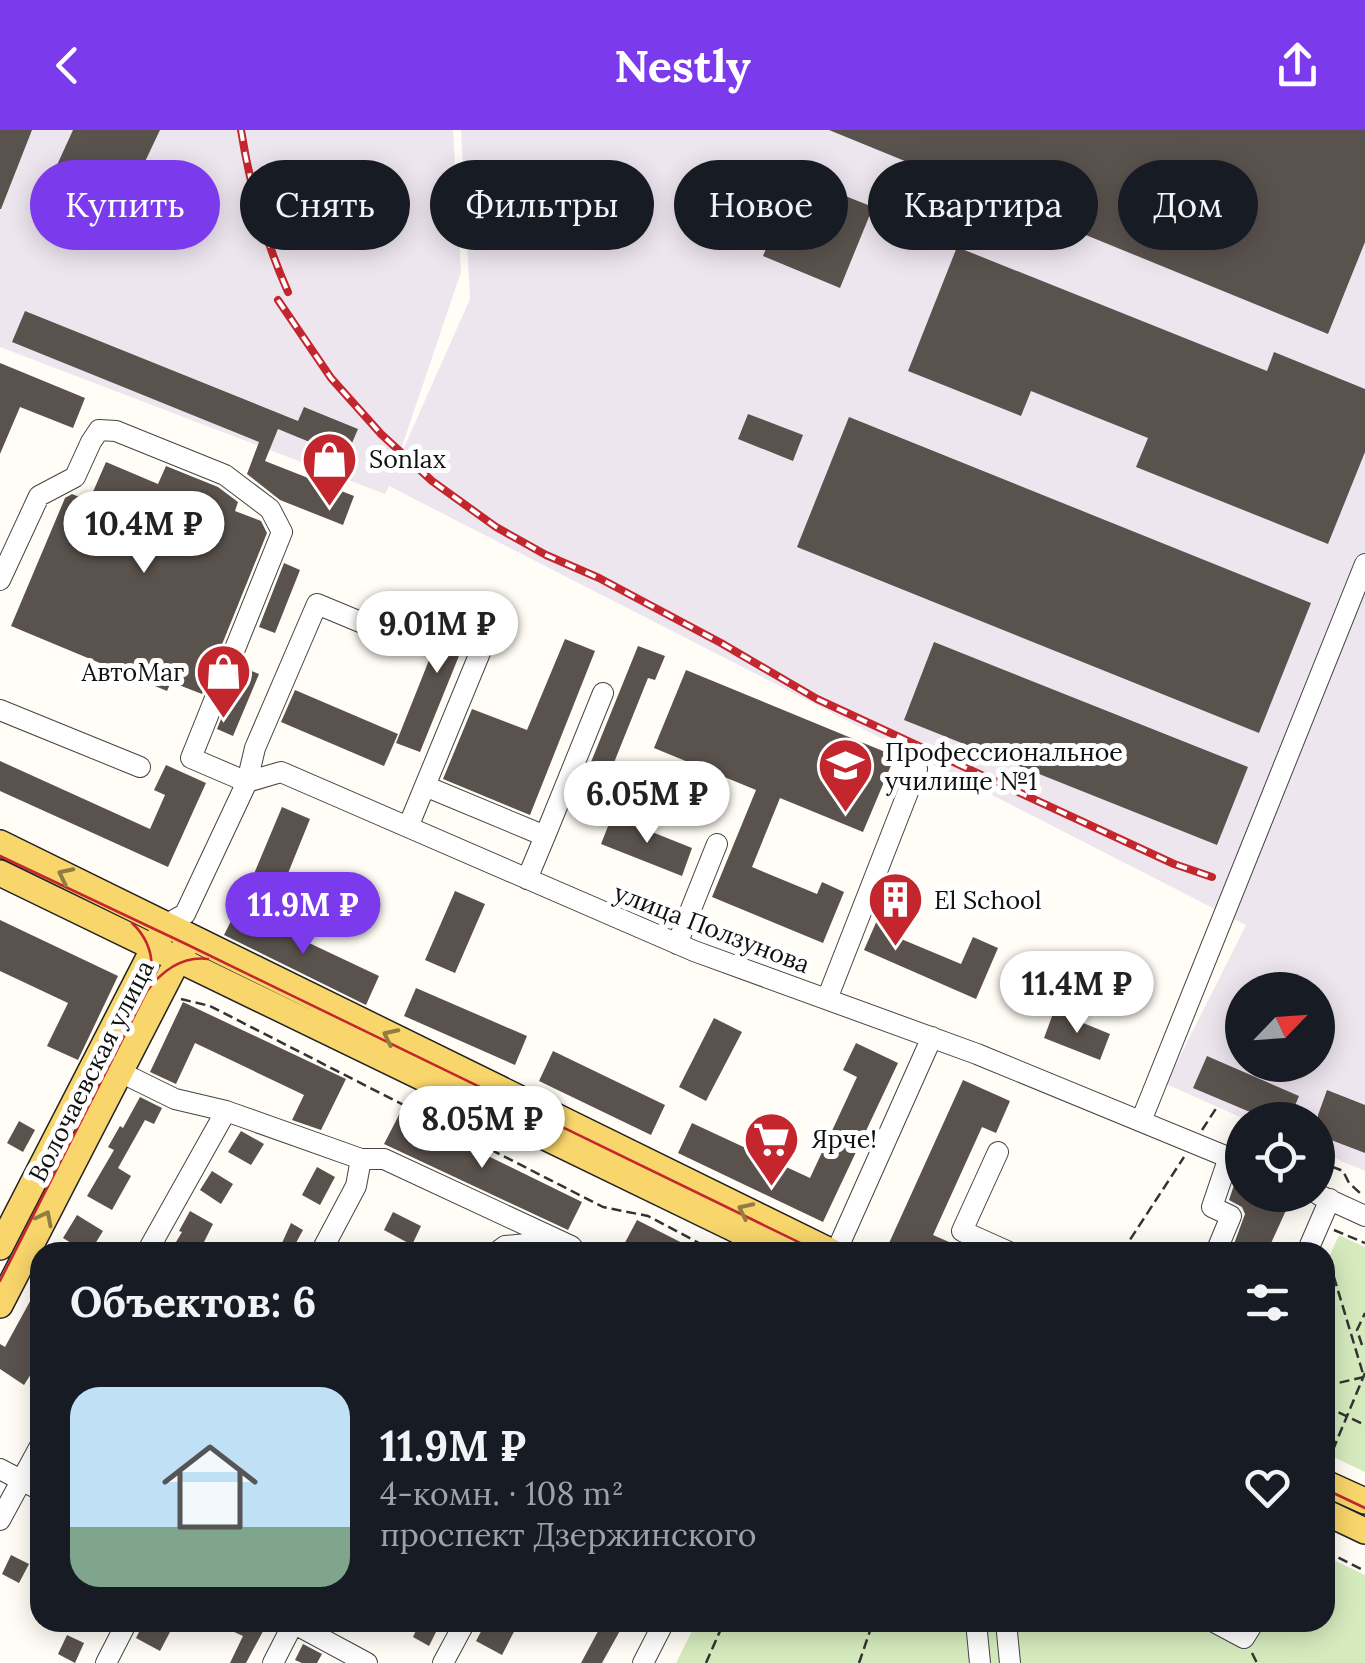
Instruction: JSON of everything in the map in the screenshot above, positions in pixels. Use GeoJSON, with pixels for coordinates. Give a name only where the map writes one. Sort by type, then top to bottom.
{"type":"FeatureCollection","features":[{"type":"Feature","properties":{"kind":"main road"},"geometry":{"type":"LineString","coordinates":[[0,843],[763,1242]]}},
{"type":"Feature","properties":{"kind":"main road"},"geometry":{"type":"LineString","coordinates":[[0,873],[174,937],[813,1242]]}},
{"type":"Feature","properties":{"kind":"main road","name":"Волочаевская улица"},"geometry":{"type":"LineString","coordinates":[[32,1242],[120,1072],[166,998],[174,937]]}},
{"type":"Feature","properties":{"kind":"main road","name":"Волочаевская улица"},"geometry":{"type":"LineString","coordinates":[[0,1247],[174,937]]}},
{"type":"Feature","properties":{"kind":"main road","name":"Волочаевская улица"},"geometry":{"type":"LineString","coordinates":[[0,1305],[30,1247]]}},
{"type":"Feature","properties":{"kind":"main road"},"geometry":{"type":"LineString","coordinates":[[1335,1488],[1365,1502]]}},
{"type":"Feature","properties":{"kind":"main road"},"geometry":{"type":"LineString","coordinates":[[1335,1517],[1365,1531]]}},
{"type":"Feature","properties":{"kind":"street"},"geometry":{"type":"LineString","coordinates":[[0,580],[39,496],[75,476],[90,442],[100,430],[116,431],[225,475],[270,508],[282,532],[190,758],[247,782]]}},
{"type":"Feature","properties":{"kind":"street"},"geometry":{"type":"LineString","coordinates":[[1141,1121],[1365,564]]}},
{"type":"Feature","properties":{"kind":"street"},"geometry":{"type":"LineString","coordinates":[[174,937],[247,782],[254,748],[318,604],[382,632]]}},
{"type":"Feature","properties":{"kind":"street"},"geometry":{"type":"LineString","coordinates":[[408,827],[496,614]]}},
{"type":"Feature","properties":{"kind":"street"},"geometry":{"type":"LineString","coordinates":[[527,879],[603,693]]}},
{"type":"Feature","properties":{"kind":"street"},"geometry":{"type":"LineString","coordinates":[[0,710],[140,767]]}},
{"type":"Feature","properties":{"kind":"street"},"geometry":{"type":"LineString","coordinates":[[827,999],[916,768]]}},
{"type":"Feature","properties":{"kind":"street","name":"улица Ползунова"},"geometry":{"type":"LineString","coordinates":[[247,782],[281,772],[677,944],[932,1037],[1225,1155]]}},
{"type":"Feature","properties":{"kind":"street"},"geometry":{"type":"LineString","coordinates":[[425,786],[545,836]]}},
{"type":"Feature","properties":{"kind":"street"},"geometry":{"type":"LineString","coordinates":[[677,944],[717,844]]}},
{"type":"Feature","properties":{"kind":"street"},"geometry":{"type":"LineString","coordinates":[[839,1242],[932,1037]]}},
{"type":"Feature","properties":{"kind":"street"},"geometry":{"type":"LineString","coordinates":[[120,1072],[175,1099],[226,1112],[361,1159],[384,1159],[559,1242]]}},
{"type":"Feature","properties":{"kind":"street"},"geometry":{"type":"LineString","coordinates":[[153,1242],[226,1112]]}},
{"type":"Feature","properties":{"kind":"street"},"geometry":{"type":"LineString","coordinates":[[987,1242],[962,1231],[998,1152]]}},
{"type":"Feature","properties":{"kind":"street"},"geometry":{"type":"LineString","coordinates":[[327,1242],[356,1186],[361,1159]]}},
{"type":"Feature","properties":{"kind":"street"},"geometry":{"type":"LineString","coordinates":[[1220,1242],[1231,1216],[1212,1208],[1225,1182]]}},
{"type":"Feature","properties":{"kind":"street"},"geometry":{"type":"LineString","coordinates":[[1335,1201],[1365,1216],[1365,1200]]}},
{"type":"Feature","properties":{"kind":"street"},"geometry":{"type":"LineString","coordinates":[[1310,1242],[1319,1212]]}},
{"type":"Feature","properties":{"kind":"street"},"geometry":{"type":"LineString","coordinates":[[0,1469],[30,1484]]}},
{"type":"Feature","properties":{"kind":"street"},"geometry":{"type":"LineString","coordinates":[[0,1520],[30,1486]]}},
{"type":"Feature","properties":{"kind":"street"},"geometry":{"type":"LineString","coordinates":[[106,1663],[122,1632]]}},
{"type":"Feature","properties":{"kind":"street"},"geometry":{"type":"LineString","coordinates":[[272,1663],[288,1632]]}},
{"type":"Feature","properties":{"kind":"street"},"geometry":{"type":"LineString","coordinates":[[309,1632],[367,1663]]}},
{"type":"Feature","properties":{"kind":"street"},"geometry":{"type":"LineString","coordinates":[[443,1663],[460,1632]]}},
{"type":"Feature","properties":{"kind":"street"},"geometry":{"type":"LineString","coordinates":[[642,1663],[659,1632]]}},
{"type":"Feature","properties":{"kind":"street"},"geometry":{"type":"LineString","coordinates":[[977,1632],[980,1663]]}},
{"type":"Feature","properties":{"kind":"street"},"geometry":{"type":"LineString","coordinates":[[1007,1632],[1010,1663]]}},
{"type":"Feature","properties":{"kind":"path"},"geometry":{"type":"LineString","coordinates":[[166,998],[210,1006],[603,1206],[648,1216],[697,1242]]}},
{"type":"Feature","properties":{"kind":"path"},"geometry":{"type":"LineString","coordinates":[[1129,1242],[1217,1106]]}},
{"type":"Feature","properties":{"kind":"path"},"geometry":{"type":"LineString","coordinates":[[1335,1167],[1343,1171],[1365,1200]]}},
{"type":"Feature","properties":{"kind":"path"},"geometry":{"type":"LineString","coordinates":[[1330,1238],[1334,1229],[1365,1243]]}},
{"type":"Feature","properties":{"kind":"path"},"geometry":{"type":"LineString","coordinates":[[1335,1279],[1365,1376],[1335,1445]]}},
{"type":"Feature","properties":{"kind":"path"},"geometry":{"type":"LineString","coordinates":[[1364,1346],[1358,1330],[1365,1312]]}},
{"type":"Feature","properties":{"kind":"path"},"geometry":{"type":"LineString","coordinates":[[1353,1340],[1364,1346]]}},
{"type":"Feature","properties":{"kind":"path"},"geometry":{"type":"LineString","coordinates":[[1335,1384],[1365,1376]]}},
{"type":"Feature","properties":{"kind":"path"},"geometry":{"type":"LineString","coordinates":[[1335,1411],[1365,1425]]}},
{"type":"Feature","properties":{"kind":"path"},"geometry":{"type":"LineString","coordinates":[[1335,1556],[1365,1570]]}},
{"type":"Feature","properties":{"kind":"path"},"geometry":{"type":"LineString","coordinates":[[706,1663],[720,1632]]}},
{"type":"Feature","properties":{"kind":"path"},"geometry":{"type":"LineString","coordinates":[[860,1663],[870,1632]]}},
{"type":"Feature","properties":{"kind":"shaded area"},"geometry":{"type":"Polygon","coordinates":[[[0,130],[453,130],[455,160],[430,160],[430,250],[460,250],[461,272],[394,470],[470,299],[467,250],[654,250],[654,160],[463,160],[461,130],[1365,130],[1365,1171],[1335,1158],[1335,1102],[1225,1102],[1225,1110],[1166,1084],[1246,925],[389,486],[385,494],[0,347],[0,130]]]}},
{"type":"Feature","properties":{"kind":"green space"},"geometry":{"type":"Polygon","coordinates":[[[1339,1235],[1365,1247],[1365,1472],[1335,1458],[1335,1244],[1339,1235]]]}},
{"type":"Feature","properties":{"kind":"green space"},"geometry":{"type":"Polygon","coordinates":[[[1335,1561],[1365,1575],[1365,1663],[676,1663],[692,1632],[1335,1632],[1335,1561]]]}},
{"type":"Feature","properties":{"kind":"building"},"geometry":{"type":"Polygon","coordinates":[[[0,130],[32,130],[1,209],[0,209],[0,130]]]}},
{"type":"Feature","properties":{"kind":"building"},"geometry":{"type":"Polygon","coordinates":[[[73,130],[160,130],[146,160],[59,160],[73,130]]]}},
{"type":"Feature","properties":{"kind":"building"},"geometry":{"type":"Polygon","coordinates":[[[829,130],[1365,130],[1365,242],[1328,334],[1123,250],[1258,250],[1258,160],[1118,160],[1118,248],[1098,240],[1098,160],[902,160],[829,130]]]}},
{"type":"Feature","properties":{"kind":"building"},"geometry":{"type":"Polygon","coordinates":[[[848,197],[868,205],[868,219],[840,288],[763,256],[765,250],[848,250],[848,197]]]}},
{"type":"Feature","properties":{"kind":"building"},"geometry":{"type":"Polygon","coordinates":[[[956,250],[964,250],[1267,371],[1274,352],[1365,389],[1365,452],[1328,544],[1136,467],[1148,438],[1031,391],[1021,416],[908,371],[956,250]]]}},
{"type":"Feature","properties":{"kind":"building"},"geometry":{"type":"Polygon","coordinates":[[[25,311],[298,421],[304,407],[358,429],[346,457],[278,429],[265,461],[354,496],[343,525],[280,500],[247,474],[259,442],[12,342],[25,311]]]}},
{"type":"Feature","properties":{"kind":"building"},"geometry":{"type":"Polygon","coordinates":[[[0,363],[85,398],[73,428],[20,407],[0,454],[0,363]]]}},
{"type":"Feature","properties":{"kind":"building"},"geometry":{"type":"Polygon","coordinates":[[[748,414],[803,435],[793,461],[738,439],[748,414]]]}},
{"type":"Feature","properties":{"kind":"building"},"geometry":{"type":"Polygon","coordinates":[[[849,417],[1311,603],[1259,733],[797,547],[849,417]]]}},
{"type":"Feature","properties":{"kind":"building"},"geometry":{"type":"Polygon","coordinates":[[[106,462],[158,484],[166,466],[218,487],[238,502],[235,511],[261,521],[267,533],[202,694],[171,682],[167,691],[11,626],[65,498],[72,494],[89,501],[106,462]]]}},
{"type":"Feature","properties":{"kind":"building"},"geometry":{"type":"Polygon","coordinates":[[[284,563],[300,570],[275,633],[259,627],[284,563]]]}},
{"type":"Feature","properties":{"kind":"building"},"geometry":{"type":"Polygon","coordinates":[[[453,600],[478,609],[420,752],[396,743],[453,600]]]}},
{"type":"Feature","properties":{"kind":"building"},"geometry":{"type":"Polygon","coordinates":[[[565,639],[595,651],[530,815],[443,779],[472,709],[527,730],[565,639]]]}},
{"type":"Feature","properties":{"kind":"building"},"geometry":{"type":"Polygon","coordinates":[[[934,642],[1248,767],[1217,845],[904,720],[934,642]]]}},
{"type":"Feature","properties":{"kind":"building"},"geometry":{"type":"Polygon","coordinates":[[[638,646],[665,656],[655,680],[648,678],[609,775],[589,767],[638,646]]]}},
{"type":"Feature","properties":{"kind":"building"},"geometry":{"type":"Polygon","coordinates":[[[242,667],[259,674],[233,736],[217,729],[242,667]]]}},
{"type":"Feature","properties":{"kind":"building","name":"Профессиональное училище №1"},"geometry":{"type":"Polygon","coordinates":[[[686,670],[895,756],[863,832],[780,798],[752,867],[817,894],[822,882],[844,892],[823,943],[712,897],[756,790],[654,748],[686,670]]]}},
{"type":"Feature","properties":{"kind":"building"},"geometry":{"type":"Polygon","coordinates":[[[295,690],[398,734],[384,766],[281,722],[295,690]]]}},
{"type":"Feature","properties":{"kind":"building"},"geometry":{"type":"Polygon","coordinates":[[[0,761],[150,829],[165,795],[154,790],[166,765],[206,783],[168,867],[0,791],[0,761]]]}},
{"type":"Feature","properties":{"kind":"building"},"geometry":{"type":"Polygon","coordinates":[[[282,807],[310,819],[280,893],[251,881],[282,807]]]}},
{"type":"Feature","properties":{"kind":"building"},"geometry":{"type":"Polygon","coordinates":[[[612,816],[692,848],[682,876],[601,844],[612,816]]]}},
{"type":"Feature","properties":{"kind":"building"},"geometry":{"type":"Polygon","coordinates":[[[455,891],[485,904],[455,973],[425,960],[455,891]]]}},
{"type":"Feature","properties":{"kind":"building","name":"El School"},"geometry":{"type":"Polygon","coordinates":[[[885,902],[905,911],[894,936],[961,964],[973,937],[998,948],[976,999],[864,950],[885,902]]]}},
{"type":"Feature","properties":{"kind":"building"},"geometry":{"type":"Polygon","coordinates":[[[237,909],[379,976],[366,1005],[224,935],[237,909]]]}},
{"type":"Feature","properties":{"kind":"building"},"geometry":{"type":"Polygon","coordinates":[[[0,920],[118,976],[78,1060],[47,1046],[68,1003],[0,971],[0,920]]]}},
{"type":"Feature","properties":{"kind":"building"},"geometry":{"type":"Polygon","coordinates":[[[416,988],[527,1036],[515,1065],[404,1016],[416,988]]]}},
{"type":"Feature","properties":{"kind":"building"},"geometry":{"type":"Polygon","coordinates":[[[183,1002],[346,1079],[321,1130],[292,1120],[304,1095],[195,1043],[176,1084],[150,1072],[183,1002]]]}},
{"type":"Feature","properties":{"kind":"building"},"geometry":{"type":"Polygon","coordinates":[[[1054,1011],[1110,1034],[1100,1060],[1044,1038],[1054,1011]]]}},
{"type":"Feature","properties":{"kind":"building"},"geometry":{"type":"Polygon","coordinates":[[[714,1018],[742,1032],[706,1101],[679,1087],[714,1018]]]}},
{"type":"Feature","properties":{"kind":"building"},"geometry":{"type":"Polygon","coordinates":[[[856,1043],[898,1063],[823,1222],[678,1153],[692,1123],[810,1178],[857,1077],[843,1070],[856,1043]]]}},
{"type":"Feature","properties":{"kind":"building"},"geometry":{"type":"Polygon","coordinates":[[[553,1051],[665,1105],[651,1135],[539,1081],[553,1051]]]}},
{"type":"Feature","properties":{"kind":"building"},"geometry":{"type":"Polygon","coordinates":[[[1207,1056],[1225,1064],[1225,1082],[1267,1082],[1299,1096],[1296,1102],[1226,1102],[1193,1088],[1207,1056]]]}},
{"type":"Feature","properties":{"kind":"building"},"geometry":{"type":"Polygon","coordinates":[[[963,1080],[1010,1101],[996,1133],[982,1127],[933,1235],[949,1242],[890,1242],[963,1080]]]}},
{"type":"Feature","properties":{"kind":"building"},"geometry":{"type":"Polygon","coordinates":[[[1327,1090],[1365,1105],[1365,1153],[1335,1142],[1335,1102],[1323,1102],[1327,1090]]]}},
{"type":"Feature","properties":{"kind":"building"},"geometry":{"type":"Polygon","coordinates":[[[140,1097],[162,1108],[154,1124],[145,1120],[118,1168],[131,1176],[112,1210],[87,1196],[114,1150],[108,1147],[140,1097]]]}},
{"type":"Feature","properties":{"kind":"building"},"geometry":{"type":"Polygon","coordinates":[[[400,1113],[582,1202],[568,1230],[384,1144],[400,1113]]]}},
{"type":"Feature","properties":{"kind":"building"},"geometry":{"type":"Polygon","coordinates":[[[19,1121],[35,1130],[23,1152],[7,1143],[19,1121]]]}},
{"type":"Feature","properties":{"kind":"building"},"geometry":{"type":"Polygon","coordinates":[[[241,1131],[264,1144],[251,1165],[228,1152],[241,1131]]]}},
{"type":"Feature","properties":{"kind":"building"},"geometry":{"type":"Polygon","coordinates":[[[317,1167],[335,1177],[320,1205],[302,1195],[317,1167]]]}},
{"type":"Feature","properties":{"kind":"building"},"geometry":{"type":"Polygon","coordinates":[[[212,1171],[233,1184],[221,1204],[200,1190],[212,1171]]]}},
{"type":"Feature","properties":{"kind":"building"},"geometry":{"type":"Polygon","coordinates":[[[190,1211],[213,1224],[204,1242],[176,1242],[182,1232],[179,1231],[190,1211]]]}},
{"type":"Feature","properties":{"kind":"building"},"geometry":{"type":"Polygon","coordinates":[[[393,1212],[421,1226],[413,1242],[384,1230],[393,1212]]]}},
{"type":"Feature","properties":{"kind":"building"},"geometry":{"type":"Polygon","coordinates":[[[1285,1212],[1272,1242],[1235,1242],[1245,1214],[1285,1212]]]}},
{"type":"Feature","properties":{"kind":"building"},"geometry":{"type":"Polygon","coordinates":[[[77,1215],[103,1231],[96,1242],[70,1242],[63,1238],[77,1215]]]}},
{"type":"Feature","properties":{"kind":"building"},"geometry":{"type":"Polygon","coordinates":[[[637,1220],[680,1242],[625,1242],[637,1220]]]}},
{"type":"Feature","properties":{"kind":"building"},"geometry":{"type":"Polygon","coordinates":[[[291,1223],[303,1230],[296,1242],[282,1242],[291,1223]]]}},
{"type":"Feature","properties":{"kind":"building"},"geometry":{"type":"Polygon","coordinates":[[[30,1301],[30,1376],[24,1385],[0,1369],[0,1344],[5,1347],[30,1301]]]}},
{"type":"Feature","properties":{"kind":"building"},"geometry":{"type":"Polygon","coordinates":[[[11,1555],[29,1564],[19,1583],[2,1574],[11,1555]]]}},
{"type":"Feature","properties":{"kind":"building"},"geometry":{"type":"Polygon","coordinates":[[[139,1632],[170,1632],[160,1651],[136,1638],[139,1632]]]}},
{"type":"Feature","properties":{"kind":"building"},"geometry":{"type":"Polygon","coordinates":[[[234,1632],[263,1632],[246,1663],[230,1663],[243,1636],[234,1632]]]}},
{"type":"Feature","properties":{"kind":"building"},"geometry":{"type":"Polygon","coordinates":[[[415,1632],[436,1632],[429,1646],[413,1637],[415,1632]]]}},
{"type":"Feature","properties":{"kind":"building"},"geometry":{"type":"Polygon","coordinates":[[[481,1632],[514,1632],[502,1655],[476,1641],[481,1632]]]}},
{"type":"Feature","properties":{"kind":"building"},"geometry":{"type":"Polygon","coordinates":[[[598,1632],[619,1632],[602,1663],[581,1663],[598,1632]]]}},
{"type":"Feature","properties":{"kind":"building"},"geometry":{"type":"Polygon","coordinates":[[[67,1635],[84,1643],[75,1663],[58,1654],[67,1635]]]}},
{"type":"Feature","properties":{"kind":"building"},"geometry":{"type":"Polygon","coordinates":[[[303,1644],[322,1654],[317,1663],[295,1660],[303,1644]]]}},
{"type":"Feature","properties":{"kind":"tram line"},"geometry":{"type":"LineString","coordinates":[[0,856],[798,1242]]}},
{"type":"Feature","properties":{"kind":"tram line"},"geometry":{"type":"LineString","coordinates":[[132,923],[150,954],[147,991]]}},
{"type":"Feature","properties":{"kind":"tram line"},"geometry":{"type":"LineString","coordinates":[[0,1281],[147,991],[173,966],[208,959]]}},
{"type":"Feature","properties":{"kind":"tram line"},"geometry":{"type":"LineString","coordinates":[[1335,1494],[1365,1508]]}},
{"type":"Feature","properties":{"kind":"railway"},"geometry":{"type":"LineString","coordinates":[[241,130],[259,213],[288,292]]}},
{"type":"Feature","properties":{"kind":"railway"},"geometry":{"type":"LineString","coordinates":[[278,300],[331,378],[381,434],[432,481],[496,527],[721,643],[817,699],[1174,864],[1212,877]]}},
{"type":"Feature","properties":{"kind":"place","name":"Sonlax"},"geometry":{"type":"Point","coordinates":[330,508]}},
{"type":"Feature","properties":{"kind":"place","name":"АвтоМаг"},"geometry":{"type":"Point","coordinates":[223,721]}},
{"type":"Feature","properties":{"kind":"place","name":"Профессиональное училище №1"},"geometry":{"type":"Point","coordinates":[846,815]}},
{"type":"Feature","properties":{"kind":"place","name":"El School"},"geometry":{"type":"Point","coordinates":[895,949]}},
{"type":"Feature","properties":{"kind":"place","name":"Ярче!"},"geometry":{"type":"Point","coordinates":[772,1188]}}]}
